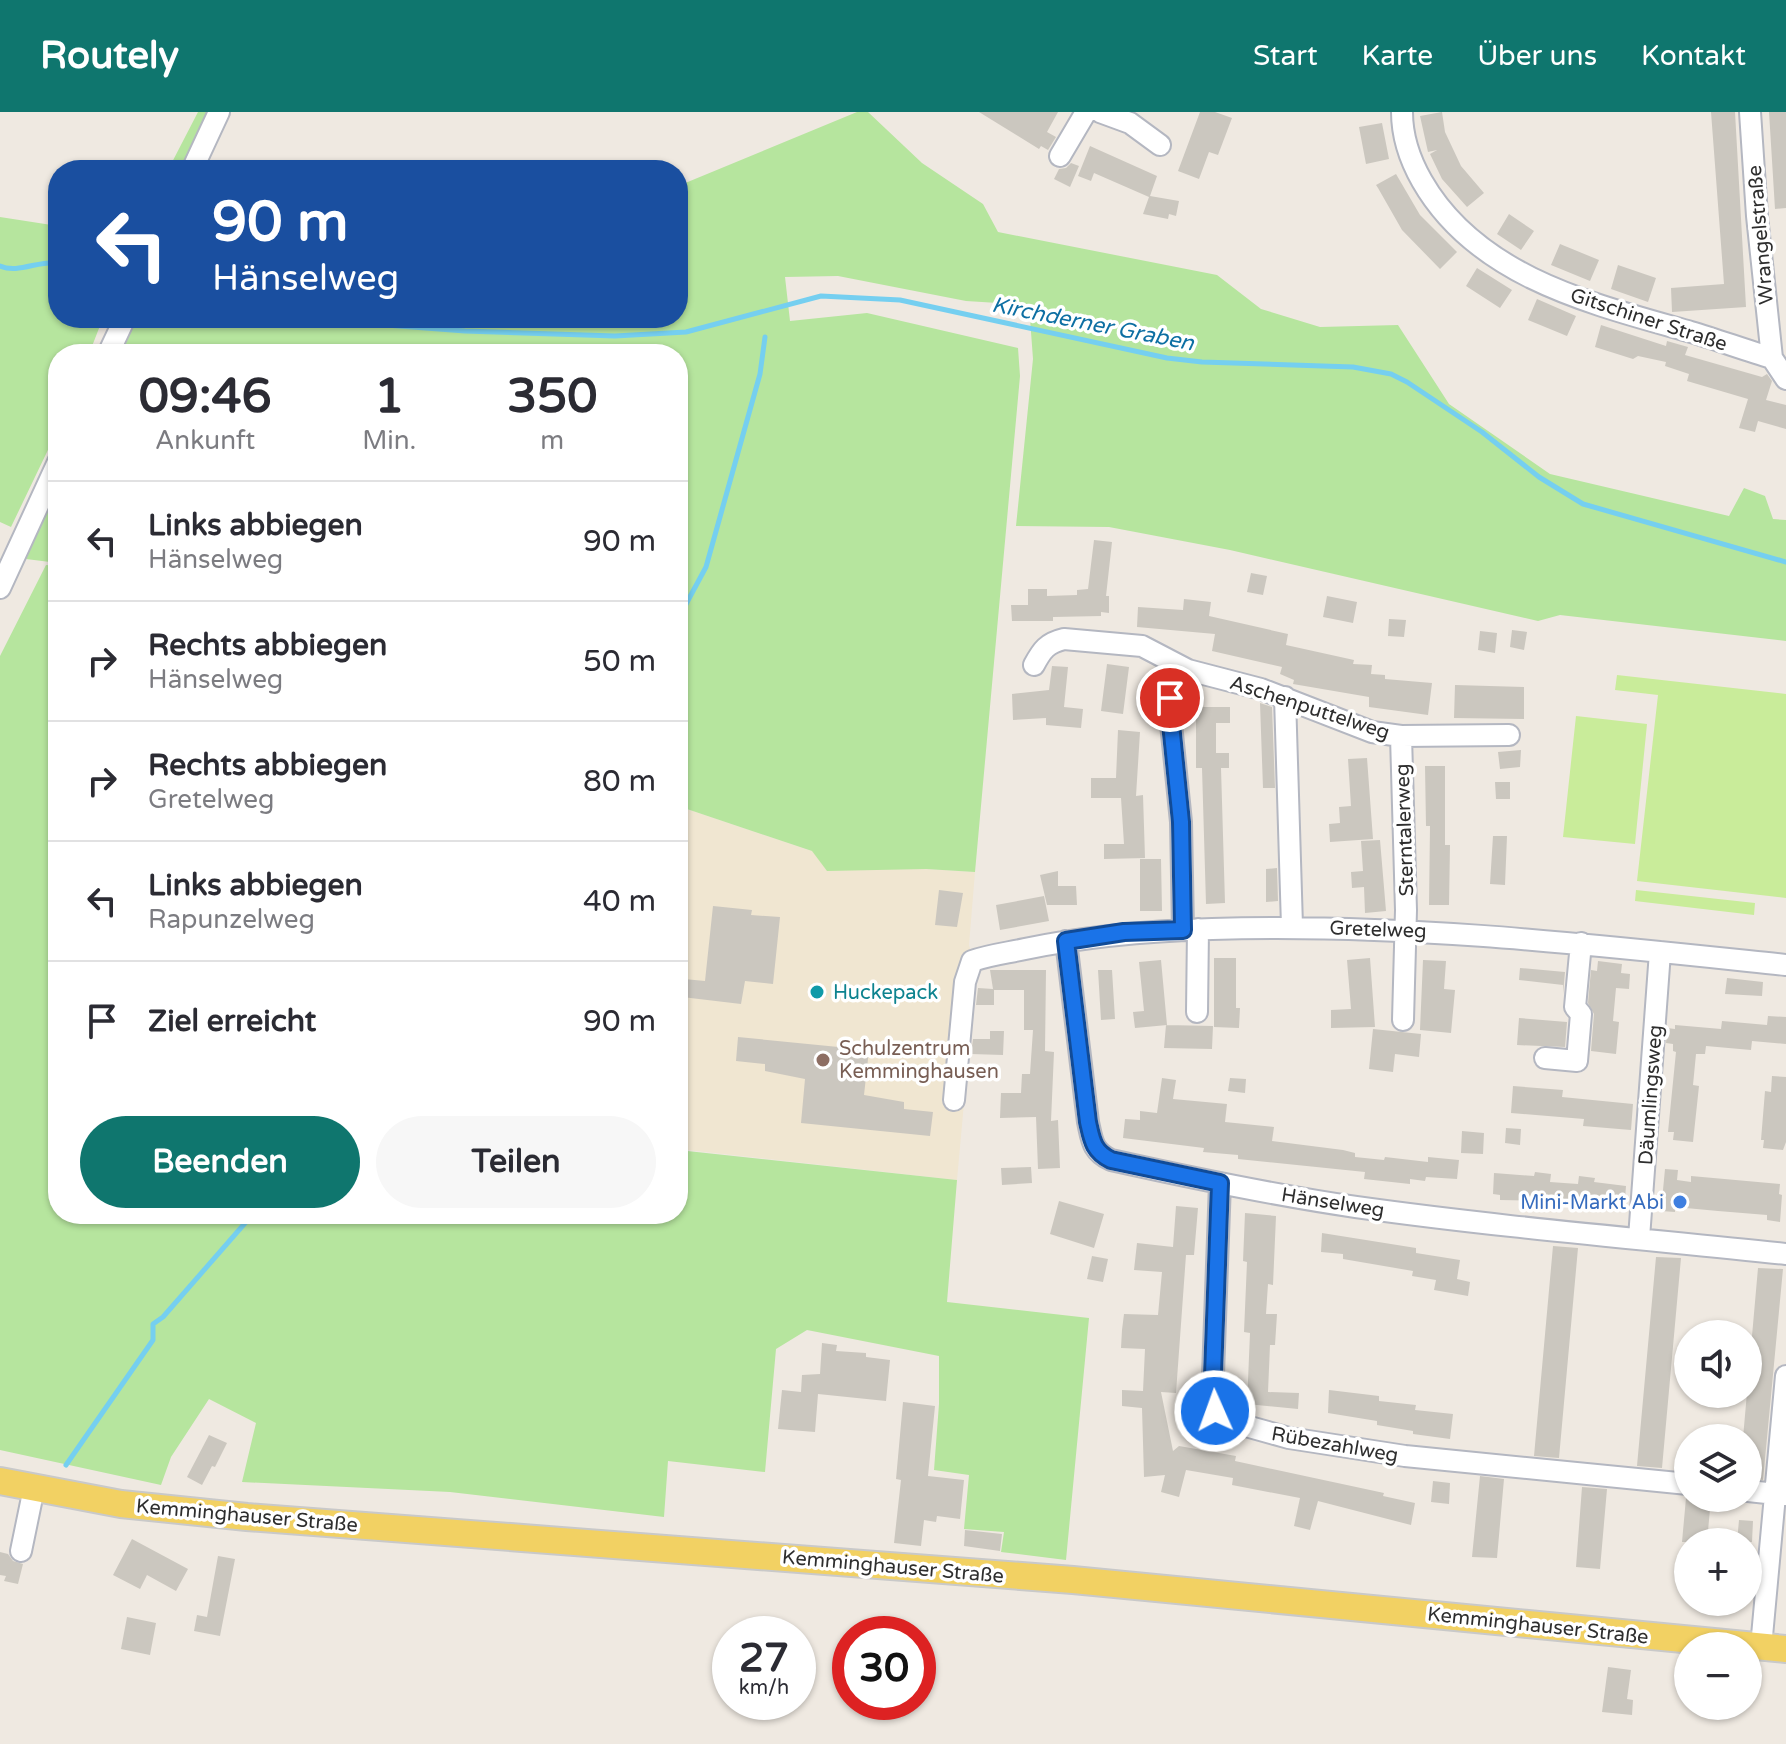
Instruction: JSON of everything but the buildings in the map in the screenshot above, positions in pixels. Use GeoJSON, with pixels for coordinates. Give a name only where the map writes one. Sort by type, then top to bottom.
{"type":"FeatureCollection","features":[{"type":"Feature","properties":{"kind":"main road","name":"Kemminghauser Straße"},"geometry":{"type":"LineString","coordinates":[[0,1481],[121,1504],[247,1517],[1057,1579],[1774,1648]]}},
{"type":"Feature","properties":{"kind":"street"},"geometry":{"type":"LineString","coordinates":[[197,160],[219,112]]}},
{"type":"Feature","properties":{"kind":"street"},"geometry":{"type":"LineString","coordinates":[[1060,156],[1086,112]]}},
{"type":"Feature","properties":{"kind":"street"},"geometry":{"type":"LineString","coordinates":[[1100,112],[1130,123],[1160,145]]}},
{"type":"Feature","properties":{"kind":"street","name":"Gitschiner Straße"},"geometry":{"type":"LineString","coordinates":[[1402,112],[1413,165],[1432,198],[1455,225],[1493,256],[1534,280],[1601,307],[1772,358]]}},
{"type":"Feature","properties":{"kind":"street","name":"Wrangelstraße"},"geometry":{"type":"LineString","coordinates":[[1750,112],[1772,358]]}},
{"type":"Feature","properties":{"kind":"street"},"geometry":{"type":"LineString","coordinates":[[1772,358],[1786,379]]}},
{"type":"Feature","properties":{"kind":"street"},"geometry":{"type":"LineString","coordinates":[[0,588],[48,484]]}},
{"type":"Feature","properties":{"kind":"street","name":"Aschenputtelweg"},"geometry":{"type":"LineString","coordinates":[[1034,665],[1042,650],[1052,642],[1064,639],[1142,646],[1174,664],[1285,697],[1357,727],[1401,736],[1509,735]]}},
{"type":"Feature","properties":{"kind":"street"},"geometry":{"type":"LineString","coordinates":[[1174,664],[1170,714],[1197,1012]]}},
{"type":"Feature","properties":{"kind":"street"},"geometry":{"type":"LineString","coordinates":[[1285,697],[1292,926]]}},
{"type":"Feature","properties":{"kind":"street","name":"Sterntalerweg"},"geometry":{"type":"LineString","coordinates":[[1401,736],[1406,930],[1403,1020]]}},
{"type":"Feature","properties":{"kind":"street","name":"Gretelweg"},"geometry":{"type":"LineString","coordinates":[[954,1100],[965,982],[972,961],[1066,941],[1124,932],[1292,926],[1406,930],[1581,943],[1786,965]]}},
{"type":"Feature","properties":{"kind":"street","name":"Hänselweg"},"geometry":{"type":"LineString","coordinates":[[1066,941],[1093,1147],[1111,1160],[1220,1183],[1369,1208],[1786,1254]]}},
{"type":"Feature","properties":{"kind":"street"},"geometry":{"type":"LineString","coordinates":[[1545,1058],[1577,1061],[1581,1014],[1575,1007],[1581,943]]}},
{"type":"Feature","properties":{"kind":"street","name":"Däumlingsweg"},"geometry":{"type":"LineString","coordinates":[[1639,1238],[1660,952]]}},
{"type":"Feature","properties":{"kind":"street","name":"Rübezahlweg"},"geometry":{"type":"LineString","coordinates":[[1220,1183],[1212,1402],[1221,1419],[1289,1438],[1405,1456],[1674,1483]]}},
{"type":"Feature","properties":{"kind":"street"},"geometry":{"type":"LineString","coordinates":[[1774,1648],[1786,1376]]}},
{"type":"Feature","properties":{"kind":"street"},"geometry":{"type":"LineString","coordinates":[[21,1551],[34,1488]]}},
{"type":"Feature","properties":{"kind":"shaded area","name":"Schulzentrum Kemminghausen"},"geometry":{"type":"Polygon","coordinates":[[[688,809],[812,851],[926,869],[975,872],[969,945],[976,971],[957,1180],[688,1150],[688,809]]]}},
{"type":"Feature","properties":{"kind":"green space"},"geometry":{"type":"Polygon","coordinates":[[[198,112],[214,112],[192,160],[173,160],[198,112]]]}},
{"type":"Feature","properties":{"kind":"green space"},"geometry":{"type":"Polygon","coordinates":[[[857,112],[868,112],[922,163],[983,204],[998,232],[1217,275],[1261,309],[1320,327],[1398,325],[1449,404],[1550,474],[1729,516],[1744,488],[1765,496],[1773,519],[1786,520],[1786,641],[1560,615],[1538,621],[1230,550],[1109,527],[1016,526],[1033,359],[1029,305],[966,301],[838,276],[785,277],[790,321],[867,313],[1018,348],[1020,376],[975,872],[926,869],[827,871],[812,851],[688,809],[688,344],[120,344],[127,328],[688,328],[688,182],[857,112]]]}},
{"type":"Feature","properties":{"kind":"green space"},"geometry":{"type":"Polygon","coordinates":[[[0,217],[48,224],[48,328],[99,328],[93,344],[48,344],[48,450],[11,527],[0,522],[0,217]]]}},
{"type":"Feature","properties":{"kind":"green space"},"geometry":{"type":"Polygon","coordinates":[[[48,508],[48,562],[26,559],[48,508]]]}},
{"type":"Feature","properties":{"kind":"green space"},"geometry":{"type":"Polygon","coordinates":[[[48,565],[48,1224],[688,1224],[688,1151],[957,1180],[947,1302],[1089,1318],[1066,1560],[1001,1552],[1004,1532],[964,1529],[969,1475],[934,1470],[939,1356],[807,1330],[776,1349],[765,1472],[668,1461],[664,1517],[450,1492],[242,1482],[256,1423],[209,1399],[171,1457],[161,1485],[0,1450],[0,656],[48,565]]]}},
{"type":"Feature","properties":{"kind":"green space"},"geometry":{"type":"Polygon","coordinates":[[[1617,675],[1786,694],[1786,898],[1637,881],[1658,695],[1615,690],[1617,675]]]}},
{"type":"Feature","properties":{"kind":"green space"},"geometry":{"type":"Polygon","coordinates":[[[1576,716],[1647,724],[1635,844],[1563,837],[1576,716]]]}},
{"type":"Feature","properties":{"kind":"green space"},"geometry":{"type":"Polygon","coordinates":[[[1636,890],[1755,903],[1754,915],[1635,901],[1636,890]]]}},
{"type":"Feature","properties":{"kind":"waterway","name":"Kirchderner Graben"},"geometry":{"type":"LineString","coordinates":[[0,266],[14,268],[48,263]]}},
{"type":"Feature","properties":{"kind":"waterway","name":"Kirchderner Graben"},"geometry":{"type":"LineString","coordinates":[[426,328],[615,336],[686,332],[821,296],[900,300],[1167,358],[1353,367],[1391,374],[1407,382],[1482,432],[1539,477],[1583,504],[1786,562]]}},
{"type":"Feature","properties":{"kind":"waterway"},"geometry":{"type":"LineString","coordinates":[[688,600],[706,567],[760,374],[765,337]]}},
{"type":"Feature","properties":{"kind":"waterway"},"geometry":{"type":"LineString","coordinates":[[66,1465],[153,1340],[153,1324],[163,1317],[244,1224]]}},
{"type":"Feature","properties":{"kind":"place","name":"Huckepack"},"geometry":{"type":"Point","coordinates":[817,992]}},
{"type":"Feature","properties":{"kind":"place","name":"Schulzentrum Kemminghausen"},"geometry":{"type":"Point","coordinates":[823,1060]}},
{"type":"Feature","properties":{"kind":"place","name":"Mini-Markt Abi"},"geometry":{"type":"Point","coordinates":[1680,1202]}},
{"type":"Feature","properties":{"kind":"route"},"geometry":{"type":"LineString","coordinates":[[1170,698],[1181,822],[1183,930],[1124,932],[1066,941],[1093,1147],[1111,1160],[1220,1183],[1212,1402],[1215,1411]]}}]}
